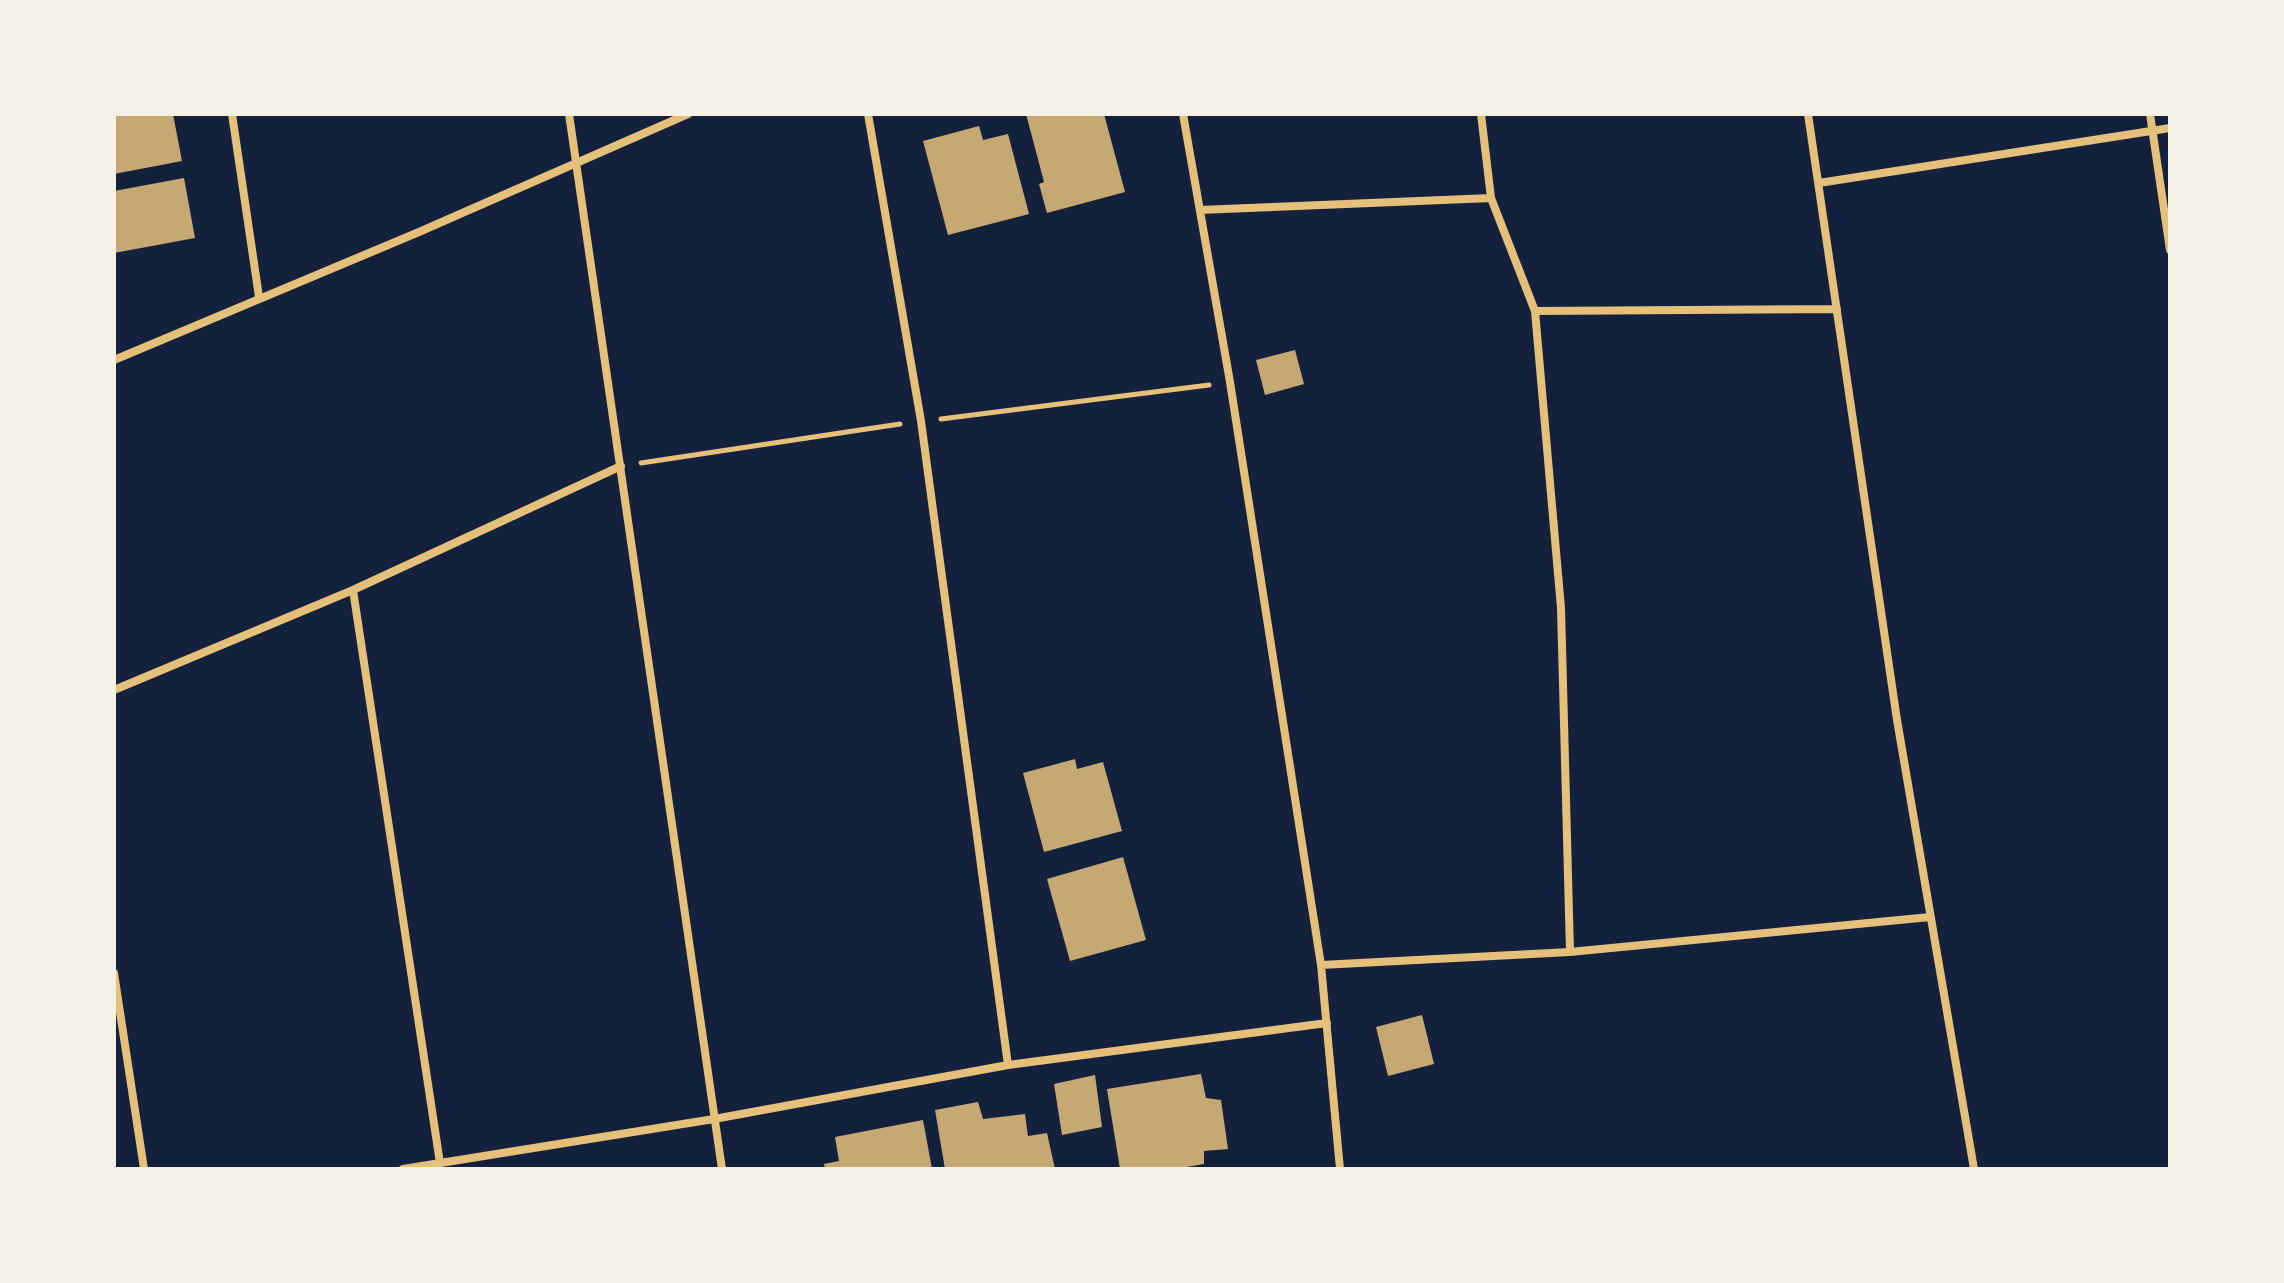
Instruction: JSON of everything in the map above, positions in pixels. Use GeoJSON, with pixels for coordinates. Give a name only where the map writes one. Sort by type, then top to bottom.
{"type":"FeatureCollection","features":[{"type":"Feature","properties":{"kind":"street"},"geometry":{"type":"LineString","coordinates":[[232,114],[259,297]]}},
{"type":"Feature","properties":{"kind":"street"},"geometry":{"type":"LineString","coordinates":[[569,114],[722,1169]]}},
{"type":"Feature","properties":{"kind":"street"},"geometry":{"type":"LineString","coordinates":[[114,360],[688,114]]}},
{"type":"Feature","properties":{"kind":"street"},"geometry":{"type":"LineString","coordinates":[[868,114],[921,421],[1008,1065]]}},
{"type":"Feature","properties":{"kind":"street"},"geometry":{"type":"LineString","coordinates":[[1183,114],[1230,382],[1321,965],[1340,1169]]}},
{"type":"Feature","properties":{"kind":"street"},"geometry":{"type":"LineString","coordinates":[[1481,114],[1491,198],[1535,311],[1561,608],[1570,952]]}},
{"type":"Feature","properties":{"kind":"street"},"geometry":{"type":"LineString","coordinates":[[1808,114],[1897,720],[1974,1169]]}},
{"type":"Feature","properties":{"kind":"street"},"geometry":{"type":"LineString","coordinates":[[2150,114],[2170,250]]}},
{"type":"Feature","properties":{"kind":"street"},"geometry":{"type":"LineString","coordinates":[[1819,183],[2170,128]]}},
{"type":"Feature","properties":{"kind":"street"},"geometry":{"type":"LineString","coordinates":[[1200,210],[1491,198]]}},
{"type":"Feature","properties":{"kind":"street"},"geometry":{"type":"LineString","coordinates":[[1535,311],[1837,309]]}},
{"type":"Feature","properties":{"kind":"street"},"geometry":{"type":"LineString","coordinates":[[114,690],[353,590],[621,466]]}},
{"type":"Feature","properties":{"kind":"street"},"geometry":{"type":"LineString","coordinates":[[353,590],[440,1163]]}},
{"type":"Feature","properties":{"kind":"street"},"geometry":{"type":"LineString","coordinates":[[1321,965],[1570,952],[1930,917]]}},
{"type":"Feature","properties":{"kind":"street"},"geometry":{"type":"LineString","coordinates":[[114,973],[144,1169]]}},
{"type":"Feature","properties":{"kind":"street"},"geometry":{"type":"LineString","coordinates":[[403,1169],[714,1119],[1008,1065],[1327,1023]]}},
{"type":"Feature","properties":{"kind":"path"},"geometry":{"type":"LineString","coordinates":[[621,466],[921,421],[1230,382]]}},
{"type":"Feature","properties":{"kind":"building"},"geometry":{"type":"Polygon","coordinates":[[[114,114],[173,114],[182,161],[114,174],[114,114]]]}},
{"type":"Feature","properties":{"kind":"building"},"geometry":{"type":"Polygon","coordinates":[[[1026,114],[1104,114],[1125,192],[1047,213],[1039,184],[1044,182],[1026,114]]]}},
{"type":"Feature","properties":{"kind":"building"},"geometry":{"type":"Polygon","coordinates":[[[979,126],[983,140],[1008,134],[1029,214],[948,235],[923,141],[979,126]]]}},
{"type":"Feature","properties":{"kind":"building"},"geometry":{"type":"Polygon","coordinates":[[[184,178],[195,238],[114,253],[114,191],[184,178]]]}},
{"type":"Feature","properties":{"kind":"building"},"geometry":{"type":"Polygon","coordinates":[[[1295,350],[1304,384],[1265,395],[1256,360],[1295,350]]]}},
{"type":"Feature","properties":{"kind":"building"},"geometry":{"type":"Polygon","coordinates":[[[1075,759],[1077,769],[1103,762],[1122,831],[1044,852],[1023,773],[1075,759]]]}},
{"type":"Feature","properties":{"kind":"building"},"geometry":{"type":"Polygon","coordinates":[[[1123,857],[1146,940],[1070,961],[1047,879],[1123,857]]]}},
{"type":"Feature","properties":{"kind":"building"},"geometry":{"type":"Polygon","coordinates":[[[1422,1015],[1434,1064],[1388,1076],[1376,1027],[1422,1015]]]}},
{"type":"Feature","properties":{"kind":"building"},"geometry":{"type":"Polygon","coordinates":[[[1201,1074],[1206,1098],[1221,1100],[1228,1149],[1204,1151],[1204,1164],[1175,1169],[1120,1169],[1107,1089],[1201,1074]]]}},
{"type":"Feature","properties":{"kind":"building"},"geometry":{"type":"Polygon","coordinates":[[[1095,1075],[1102,1127],[1062,1135],[1054,1084],[1095,1075]]]}},
{"type":"Feature","properties":{"kind":"building"},"geometry":{"type":"Polygon","coordinates":[[[978,1102],[983,1119],[1025,1114],[1028,1136],[1047,1133],[1055,1169],[945,1169],[935,1110],[978,1102]]]}},
{"type":"Feature","properties":{"kind":"building"},"geometry":{"type":"Polygon","coordinates":[[[923,1120],[932,1169],[825,1169],[824,1164],[839,1161],[835,1137],[923,1120]]]}}]}
